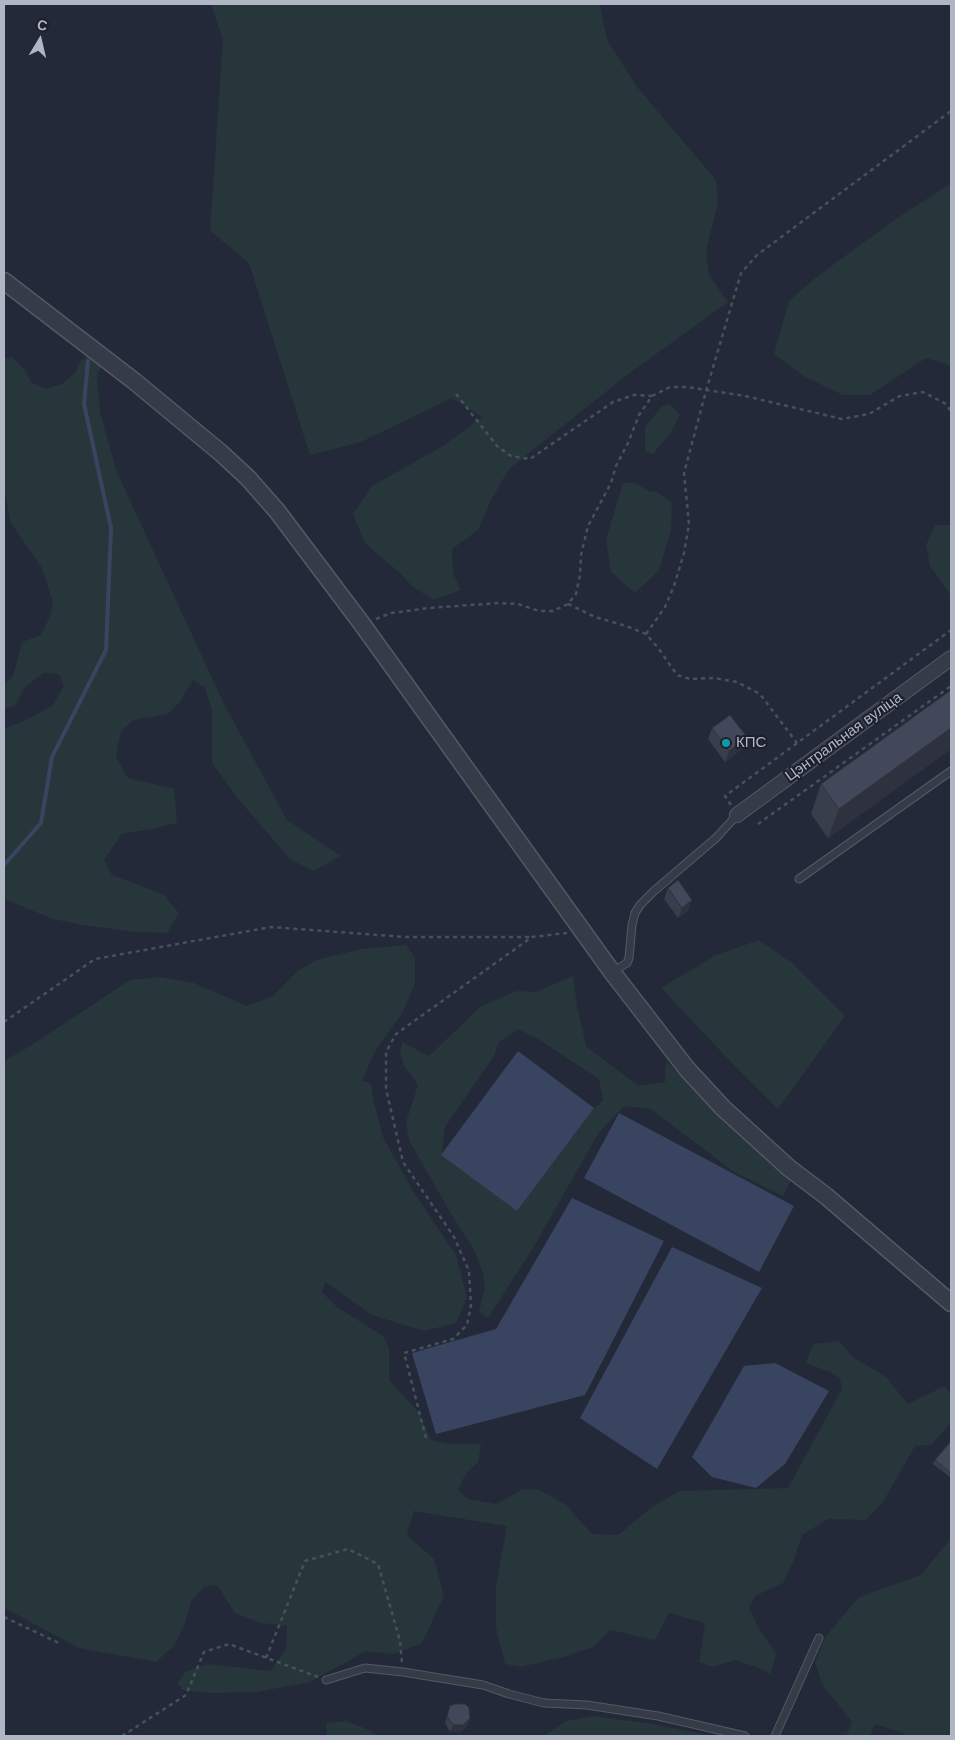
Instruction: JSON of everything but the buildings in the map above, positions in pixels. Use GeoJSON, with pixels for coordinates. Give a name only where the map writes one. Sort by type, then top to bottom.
{"type":"FeatureCollection","features":[{"type":"Feature","properties":{"kind":"street"},"geometry":{"type":"LineString","coordinates":[[4,281],[134,381],[221,453],[248,478],[362,624],[612,972],[687,1069],[723,1108],[788,1168],[826,1196],[951,1303]]}},
{"type":"Feature","properties":{"kind":"street","name":"Цэнтральная вуліца"},"geometry":{"type":"LineString","coordinates":[[737,815],[951,658]]}},
{"type":"Feature","properties":{"kind":"lane"},"geometry":{"type":"LineString","coordinates":[[799,879],[951,771]]}},
{"type":"Feature","properties":{"kind":"lane"},"geometry":{"type":"LineString","coordinates":[[612,972],[627,963],[630,958],[632,924],[635,912],[654,891],[716,838],[737,815]]}},
{"type":"Feature","properties":{"kind":"lane"},"geometry":{"type":"LineString","coordinates":[[775,1736],[819,1638]]}},
{"type":"Feature","properties":{"kind":"lane"},"geometry":{"type":"LineString","coordinates":[[326,1680],[364,1668],[403,1672],[483,1684],[509,1694],[544,1703],[587,1705],[658,1716],[745,1736]]}},
{"type":"Feature","properties":{"kind":"path"},"geometry":{"type":"LineString","coordinates":[[646,634],[665,606],[674,586],[684,553],[689,524],[684,473],[741,273],[757,255],[951,111]]}},
{"type":"Feature","properties":{"kind":"path"},"geometry":{"type":"LineString","coordinates":[[362,624],[391,613],[429,608],[498,603],[518,604],[539,612],[553,611],[568,604],[576,594],[580,575],[581,555],[588,526],[611,483],[616,466],[639,415],[652,396],[670,387],[687,387],[745,396],[842,419],[869,414],[900,396],[924,392],[946,404],[951,411]]}},
{"type":"Feature","properties":{"kind":"path"},"geometry":{"type":"LineString","coordinates":[[456,394],[497,446],[511,456],[530,459],[613,402],[634,395],[652,396]]}},
{"type":"Feature","properties":{"kind":"path"},"geometry":{"type":"LineString","coordinates":[[568,604],[595,617],[646,634],[677,675],[690,679],[714,678],[737,682],[760,694],[797,742]]}},
{"type":"Feature","properties":{"kind":"path"},"geometry":{"type":"LineString","coordinates":[[737,815],[725,796],[951,630]]}},
{"type":"Feature","properties":{"kind":"path"},"geometry":{"type":"LineString","coordinates":[[758,824],[951,686]]}},
{"type":"Feature","properties":{"kind":"path"},"geometry":{"type":"LineString","coordinates":[[4,1022],[95,959],[271,927],[404,937],[532,937],[583,931]]}},
{"type":"Feature","properties":{"kind":"path"},"geometry":{"type":"LineString","coordinates":[[426,1438],[404,1353],[453,1339],[467,1325],[471,1306],[469,1271],[454,1237],[403,1162],[386,1089],[386,1052],[396,1034],[532,937]]}},
{"type":"Feature","properties":{"kind":"path"},"geometry":{"type":"LineString","coordinates":[[266,1658],[305,1561],[348,1549],[378,1564],[400,1641],[403,1672]]}},
{"type":"Feature","properties":{"kind":"path"},"geometry":{"type":"LineString","coordinates":[[4,1617],[61,1644]]}},
{"type":"Feature","properties":{"kind":"path"},"geometry":{"type":"LineString","coordinates":[[122,1736],[186,1695],[204,1652],[229,1644],[326,1680]]}},
{"type":"Feature","properties":{"kind":"shaded area"},"geometry":{"type":"Polygon","coordinates":[[[211,4],[600,4],[607,40],[638,88],[716,180],[718,203],[706,251],[709,275],[728,302],[627,375],[509,469],[491,500],[478,530],[452,549],[453,573],[461,590],[433,600],[412,586],[365,543],[353,514],[372,486],[443,446],[482,417],[452,398],[361,442],[310,455],[249,263],[210,231],[223,40],[211,4]]]}},
{"type":"Feature","properties":{"kind":"shaded area"},"geometry":{"type":"Polygon","coordinates":[[[948,185],[951,186],[951,367],[926,358],[870,395],[843,395],[805,377],[774,354],[789,301],[815,278],[893,221],[948,185]]]}},
{"type":"Feature","properties":{"kind":"shaded area"},"geometry":{"type":"Polygon","coordinates":[[[90,354],[102,364],[97,377],[100,412],[116,470],[224,704],[287,820],[341,856],[313,871],[290,859],[239,800],[212,763],[212,710],[205,688],[193,680],[179,703],[168,714],[133,720],[121,731],[116,757],[128,778],[174,789],[177,823],[122,834],[104,860],[112,875],[163,894],[179,913],[167,933],[135,932],[53,919],[4,899],[4,729],[26,720],[53,705],[64,686],[59,674],[44,673],[25,687],[15,706],[4,709],[4,685],[13,676],[22,642],[41,635],[50,616],[53,603],[42,568],[10,522],[4,486],[4,358],[12,357],[25,370],[31,382],[45,389],[62,384],[75,373],[80,362],[90,354]]]}},
{"type":"Feature","properties":{"kind":"shaded area"},"geometry":{"type":"Polygon","coordinates":[[[670,404],[680,415],[671,432],[653,454],[645,451],[645,427],[662,406],[670,404]]]}},
{"type":"Feature","properties":{"kind":"shaded area"},"geometry":{"type":"Polygon","coordinates":[[[623,483],[635,483],[649,491],[657,492],[672,503],[671,530],[659,570],[635,593],[611,572],[606,540],[623,483]]]}},
{"type":"Feature","properties":{"kind":"shaded area"},"geometry":{"type":"Polygon","coordinates":[[[935,525],[951,525],[951,596],[930,566],[926,545],[935,525]]]}},
{"type":"Feature","properties":{"kind":"shaded area"},"geometry":{"type":"Polygon","coordinates":[[[759,940],[792,963],[845,1016],[778,1109],[661,988],[716,955],[759,940]]]}},
{"type":"Feature","properties":{"kind":"shaded area"},"geometry":{"type":"Polygon","coordinates":[[[406,945],[415,957],[415,983],[403,1012],[376,1050],[362,1080],[371,1084],[383,1137],[413,1191],[456,1255],[467,1298],[456,1323],[424,1331],[372,1315],[325,1282],[322,1292],[337,1307],[383,1336],[389,1348],[389,1380],[420,1414],[431,1440],[449,1444],[481,1444],[478,1462],[465,1475],[458,1490],[468,1499],[496,1504],[523,1489],[540,1490],[566,1505],[592,1534],[618,1535],[652,1507],[680,1491],[788,1488],[842,1389],[840,1378],[806,1363],[813,1344],[839,1341],[853,1357],[886,1377],[908,1404],[945,1386],[951,1396],[951,1423],[931,1445],[915,1446],[883,1502],[866,1520],[828,1519],[802,1535],[794,1560],[783,1583],[755,1596],[749,1608],[759,1629],[776,1653],[771,1674],[735,1660],[713,1667],[699,1662],[705,1623],[669,1613],[655,1640],[610,1630],[593,1647],[563,1657],[521,1667],[505,1664],[496,1628],[496,1587],[507,1526],[414,1511],[407,1535],[434,1559],[444,1596],[422,1643],[393,1654],[366,1651],[310,1682],[257,1692],[211,1693],[182,1690],[178,1683],[185,1672],[208,1664],[270,1671],[286,1650],[287,1626],[261,1623],[235,1613],[217,1585],[204,1587],[191,1601],[185,1623],[175,1645],[156,1662],[79,1648],[4,1608],[4,1061],[130,980],[160,977],[194,983],[247,1006],[273,996],[296,972],[316,960],[361,949],[406,945]]]}},
{"type":"Feature","properties":{"kind":"shaded area"},"geometry":{"type":"Polygon","coordinates":[[[573,976],[577,1006],[586,1046],[638,1086],[665,1082],[666,1061],[709,1105],[772,1157],[791,1181],[783,1196],[734,1172],[651,1109],[624,1106],[598,1134],[533,1248],[488,1318],[479,1312],[485,1287],[483,1273],[473,1248],[451,1214],[409,1140],[406,1122],[418,1085],[404,1066],[400,1052],[402,1042],[429,1056],[481,1006],[517,991],[536,992],[573,976]],[[518,1029],[499,1042],[494,1056],[445,1127],[442,1152],[517,1211],[594,1108],[603,1101],[599,1079],[538,1039],[518,1029]]]}},
{"type":"Feature","properties":{"kind":"shaded area"},"geometry":{"type":"Polygon","coordinates":[[[951,1538],[951,1736],[904,1736],[903,1733],[875,1724],[870,1736],[846,1736],[852,1722],[822,1684],[815,1662],[826,1636],[859,1597],[921,1575],[951,1538]]]}},
{"type":"Feature","properties":{"kind":"shaded area"},"geometry":{"type":"Polygon","coordinates":[[[593,1716],[652,1724],[712,1736],[543,1736],[566,1721],[593,1716]]]}},
{"type":"Feature","properties":{"kind":"shaded area"},"geometry":{"type":"Polygon","coordinates":[[[346,1721],[372,1731],[378,1736],[327,1736],[326,1723],[346,1721]]]}},
{"type":"Feature","properties":{"kind":"water"},"geometry":{"type":"Polygon","coordinates":[[[518,1051],[594,1108],[517,1211],[441,1155],[518,1051]]]}},
{"type":"Feature","properties":{"kind":"water"},"geometry":{"type":"Polygon","coordinates":[[[619,1113],[794,1206],[759,1272],[584,1178],[619,1113]]]}},
{"type":"Feature","properties":{"kind":"water"},"geometry":{"type":"Polygon","coordinates":[[[572,1198],[664,1241],[585,1395],[436,1434],[412,1353],[496,1329],[572,1198]]]}},
{"type":"Feature","properties":{"kind":"water"},"geometry":{"type":"Polygon","coordinates":[[[672,1247],[762,1288],[657,1469],[580,1418],[672,1247]]]}},
{"type":"Feature","properties":{"kind":"water"},"geometry":{"type":"Polygon","coordinates":[[[775,1363],[829,1391],[785,1464],[756,1488],[712,1477],[692,1457],[744,1366],[775,1363]]]}},
{"type":"Feature","properties":{"kind":"waterway"},"geometry":{"type":"LineString","coordinates":[[4,865],[41,823],[52,757],[106,650],[111,528],[84,404],[88,361]]}},
{"type":"Feature","properties":{"kind":"place","name":"КПС"},"geometry":{"type":"Point","coordinates":[726,743]}}]}
